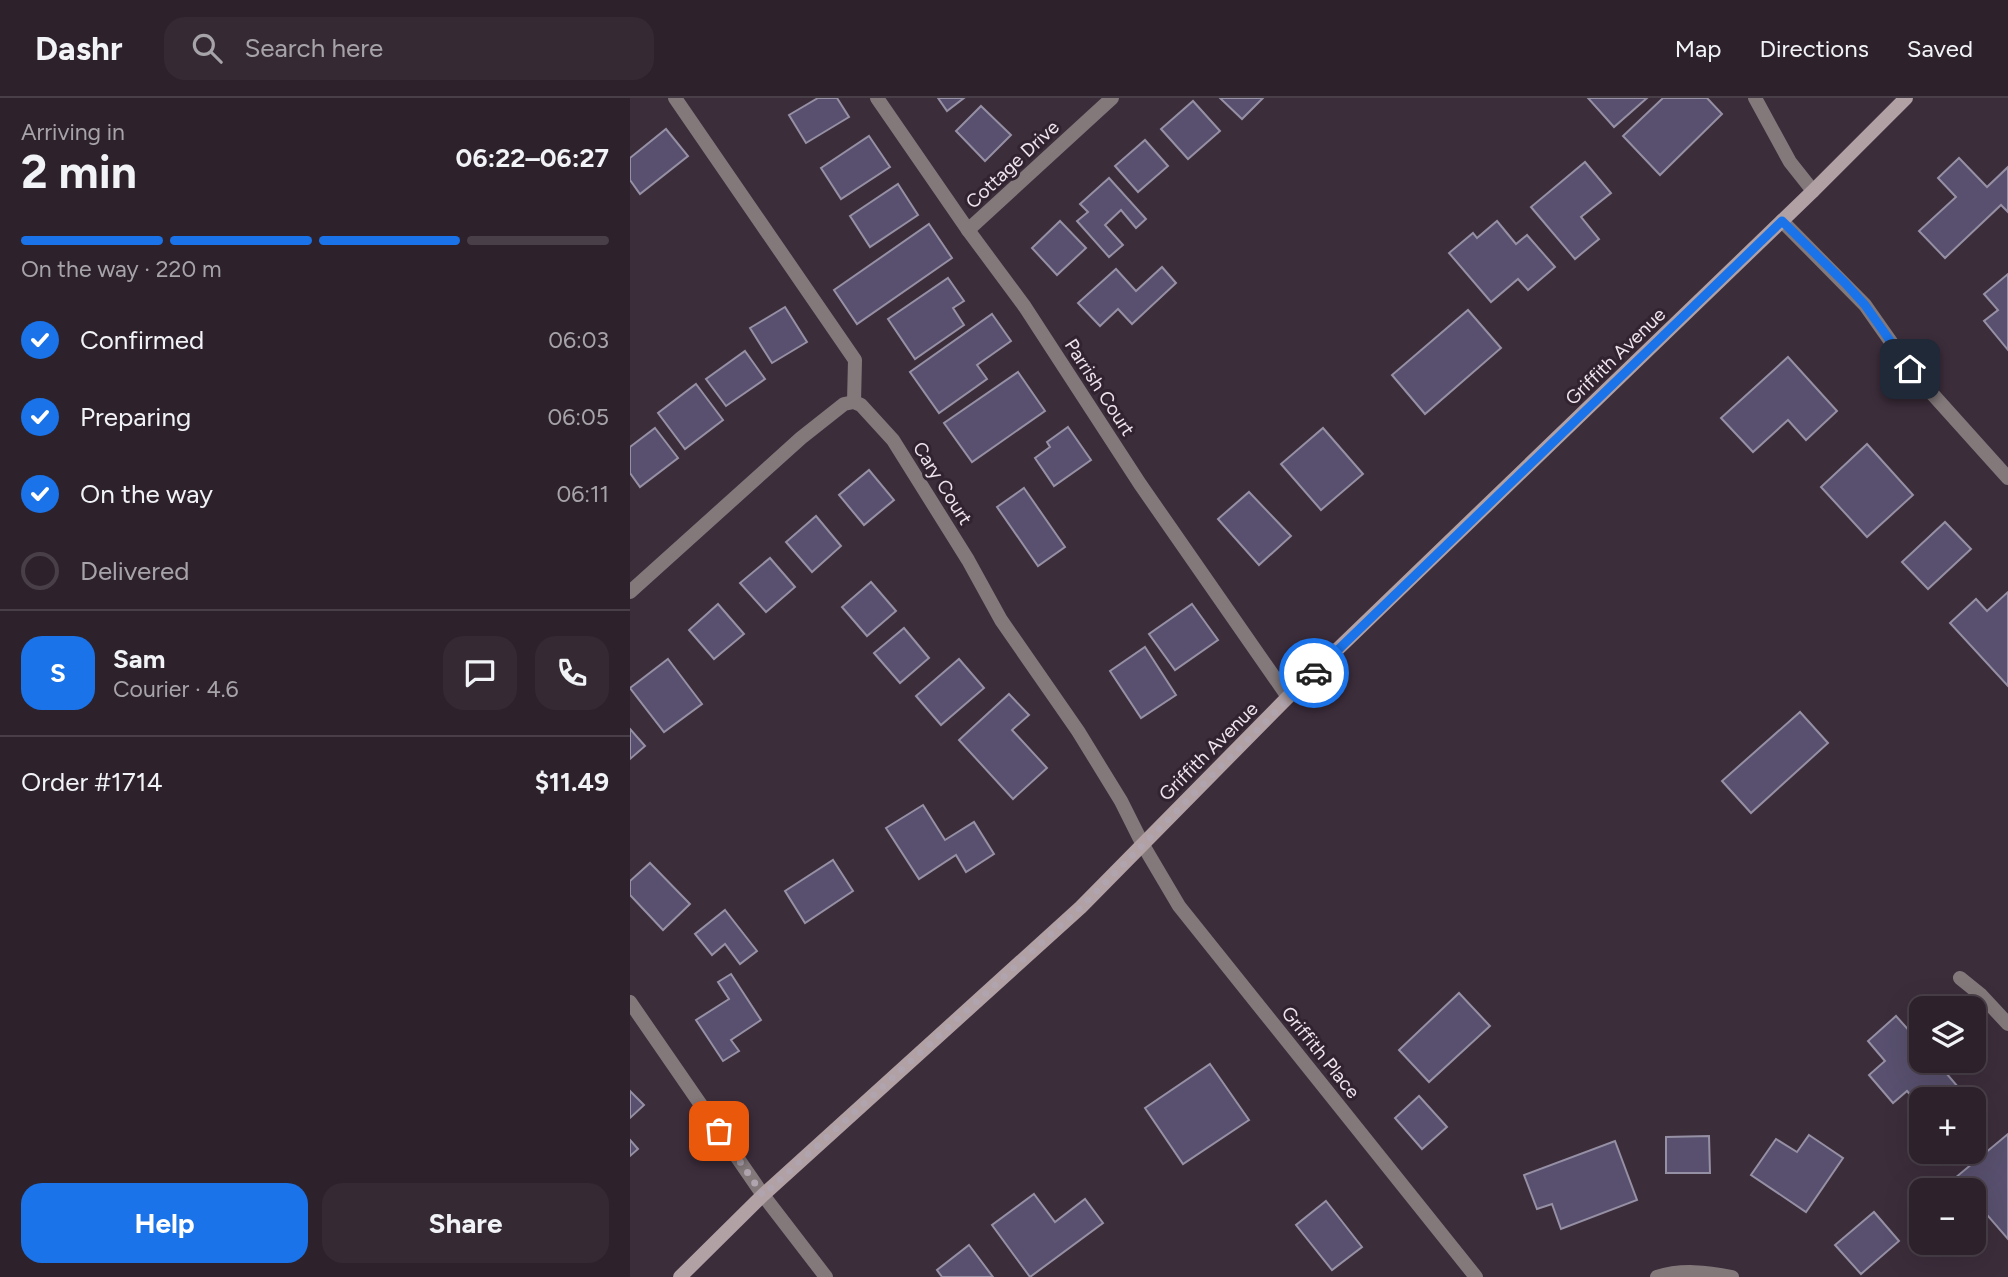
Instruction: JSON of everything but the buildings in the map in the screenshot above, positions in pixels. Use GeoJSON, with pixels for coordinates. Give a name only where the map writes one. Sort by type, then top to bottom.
{"type":"FeatureCollection","features":[{"type":"Feature","properties":{"kind":"street"},"geometry":{"type":"LineString","coordinates":[[630,592],[801,438],[844,404],[854,402],[855,360],[675,98]]}},
{"type":"Feature","properties":{"kind":"street","name":"Parrish Court"},"geometry":{"type":"LineString","coordinates":[[877,98],[1025,307],[1140,484],[1288,698]]}},
{"type":"Feature","properties":{"kind":"street","name":"Cottage Drive"},"geometry":{"type":"LineString","coordinates":[[968,230],[1112,98]]}},
{"type":"Feature","properties":{"kind":"street"},"geometry":{"type":"LineString","coordinates":[[1755,98],[1790,162],[1814,191]]}},
{"type":"Feature","properties":{"kind":"street","name":"Griffith Avenue"},"geometry":{"type":"LineString","coordinates":[[680,1277],[763,1195],[1081,907],[1288,698],[1814,191],[1906,98]]}},
{"type":"Feature","properties":{"kind":"street"},"geometry":{"type":"LineString","coordinates":[[1782,221],[1865,305],[1910,369],[2008,478]]}},
{"type":"Feature","properties":{"kind":"street","name":"Cary Court"},"geometry":{"type":"LineString","coordinates":[[854,402],[861,405],[893,440],[968,559],[1001,620],[1078,732],[1121,801],[1143,845]]}},
{"type":"Feature","properties":{"kind":"street","name":"Griffith Place"},"geometry":{"type":"LineString","coordinates":[[1143,845],[1179,906],[1476,1277]]}},
{"type":"Feature","properties":{"kind":"street"},"geometry":{"type":"LineString","coordinates":[[1960,978],[1981,995],[2008,1024]]}},
{"type":"Feature","properties":{"kind":"street"},"geometry":{"type":"LineString","coordinates":[[630,1002],[763,1195],[826,1277]]}},
{"type":"Feature","properties":{"kind":"street"},"geometry":{"type":"LineString","coordinates":[[1657,1277],[1670,1273],[1700,1272],[1732,1277]]}},
{"type":"Feature","properties":{"kind":"way so far"},"geometry":{"type":"LineString","coordinates":[[719,1131],[763,1195],[1081,907],[1314,673]]}},
{"type":"Feature","properties":{"kind":"route"},"geometry":{"type":"LineString","coordinates":[[1314,673],[1782,221],[1865,305],[1910,369]]}}]}
